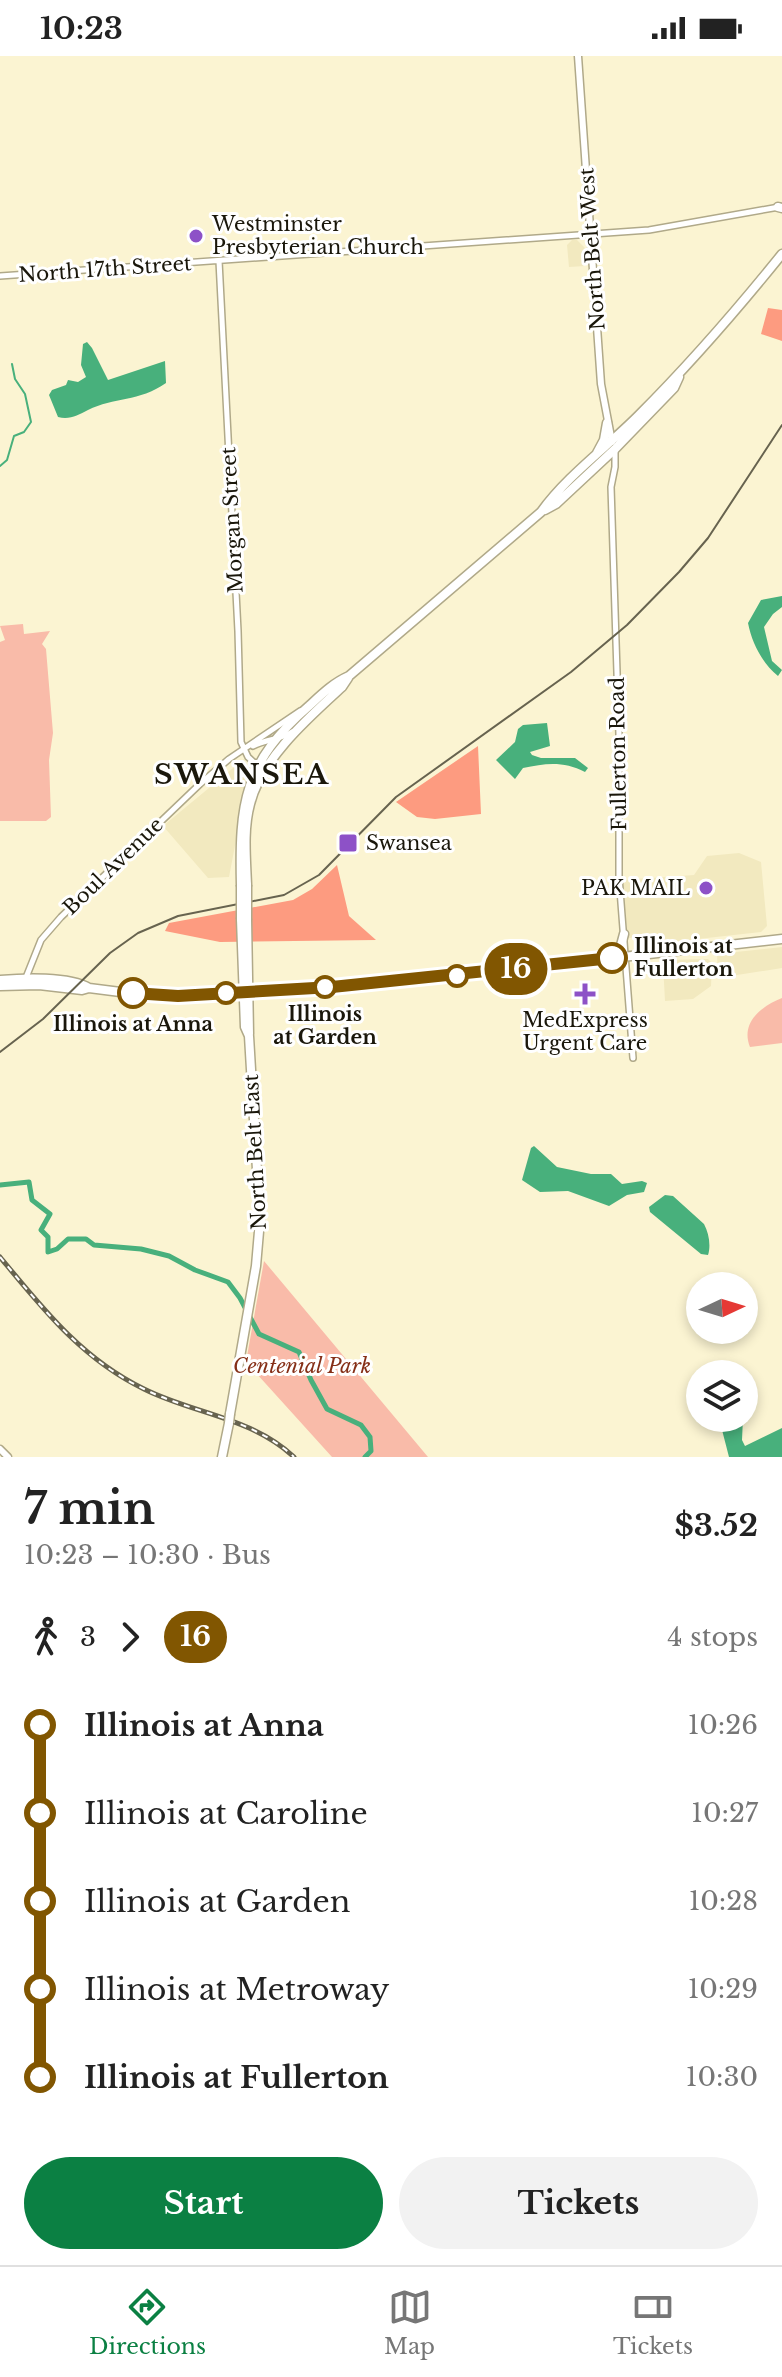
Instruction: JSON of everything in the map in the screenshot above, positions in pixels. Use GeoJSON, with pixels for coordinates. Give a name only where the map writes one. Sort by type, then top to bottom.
{"type":"FeatureCollection","features":[{"type":"Feature","properties":{"kind":"main road","name":"North Belt West"},"geometry":{"type":"LineString","coordinates":[[578,56],[600,372],[607,423],[614,446]]}},
{"type":"Feature","properties":{"kind":"main road"},"geometry":{"type":"LineString","coordinates":[[541,512],[550,499],[593,460],[614,446],[629,425],[706,347],[782,254]]}},
{"type":"Feature","properties":{"kind":"main road"},"geometry":{"type":"LineString","coordinates":[[261,768],[342,687],[349,676],[541,512],[556,504],[674,388],[679,375]]}},
{"type":"Feature","properties":{"kind":"main road"},"geometry":{"type":"LineString","coordinates":[[607,423],[615,432],[629,425]]}},
{"type":"Feature","properties":{"kind":"main road"},"geometry":{"type":"LineString","coordinates":[[593,460],[604,440],[607,423]]}},
{"type":"Feature","properties":{"kind":"main road"},"geometry":{"type":"LineString","coordinates":[[246,991],[244,885],[247,819],[261,768],[275,739],[337,681],[349,676]]}},
{"type":"Feature","properties":{"kind":"main road"},"geometry":{"type":"LineString","coordinates":[[606,959],[620,949],[624,934]]}},
{"type":"Feature","properties":{"kind":"main road"},"geometry":{"type":"LineString","coordinates":[[0,983],[67,982],[89,988],[158,996],[402,981],[782,939]]}},
{"type":"Feature","properties":{"kind":"main road","name":"North Belt East"},"geometry":{"type":"LineString","coordinates":[[222,1457],[258,1248],[260,1206],[249,1036],[251,1027],[246,991]]}},
{"type":"Feature","properties":{"kind":"main road"},"geometry":{"type":"LineString","coordinates":[[0,1449],[8,1457]]}},
{"type":"Feature","properties":{"kind":"street","name":"North 17th Street"},"geometry":{"type":"LineString","coordinates":[[0,276],[649,230],[781,208]]}},
{"type":"Feature","properties":{"kind":"street","name":"Morgan Street"},"geometry":{"type":"LineString","coordinates":[[219,261],[244,751]]}},
{"type":"Feature","properties":{"kind":"street","name":"Fullerton Road"},"geometry":{"type":"LineString","coordinates":[[614,446],[615,467],[611,487],[619,719],[619,877],[633,1058]]}},
{"type":"Feature","properties":{"kind":"street","name":"Boul Avenue"},"geometry":{"type":"LineString","coordinates":[[244,751],[315,700]]}},
{"type":"Feature","properties":{"kind":"street","name":"Boul Avenue"},"geometry":{"type":"LineString","coordinates":[[25,982],[38,947],[54,923],[188,794],[244,751],[260,742],[288,735],[319,705],[325,703]]}},
{"type":"Feature","properties":{"kind":"street"},"geometry":{"type":"LineString","coordinates":[[241,737],[252,743]]}},
{"type":"Feature","properties":{"kind":"street"},"geometry":{"type":"LineString","coordinates":[[244,751],[261,768]]}},
{"type":"Feature","properties":{"kind":"shaded area"},"geometry":{"type":"Polygon","coordinates":[[[577,240],[585,248],[585,266],[569,267],[567,245],[577,240]]]}},
{"type":"Feature","properties":{"kind":"shaded area"},"geometry":{"type":"Polygon","coordinates":[[[768,308],[782,310],[782,341],[761,334],[768,308]]]}},
{"type":"Feature","properties":{"kind":"shaded area"},"geometry":{"type":"Polygon","coordinates":[[[87,342],[108,380],[165,361],[166,383],[146,393],[74,416],[58,417],[49,395],[52,390],[66,385],[68,380],[78,382],[86,377],[81,365],[83,344],[87,342]]]}},
{"type":"Feature","properties":{"kind":"shaded area"},"geometry":{"type":"Polygon","coordinates":[[[782,596],[782,607],[764,627],[772,661],[782,670],[778,676],[758,652],[748,623],[761,600],[782,596]]]}},
{"type":"Feature","properties":{"kind":"shaded area"},"geometry":{"type":"Polygon","coordinates":[[[547,723],[550,746],[530,752],[532,755],[575,758],[588,768],[585,772],[562,765],[539,765],[523,768],[515,779],[496,760],[515,742],[518,729],[523,725],[547,723]]]}},
{"type":"Feature","properties":{"kind":"shaded area"},"geometry":{"type":"Polygon","coordinates":[[[478,746],[481,814],[435,819],[417,817],[396,802],[478,746]]]}},
{"type":"Feature","properties":{"kind":"shaded area"},"geometry":{"type":"Polygon","coordinates":[[[244,759],[248,778],[229,877],[208,878],[163,826],[244,759]]]}},
{"type":"Feature","properties":{"kind":"shaded area"},"geometry":{"type":"Polygon","coordinates":[[[739,853],[761,862],[767,926],[761,932],[653,944],[650,936],[628,938],[622,880],[694,875],[707,856],[739,853]]]}},
{"type":"Feature","properties":{"kind":"shaded area"},"geometry":{"type":"Polygon","coordinates":[[[337,865],[349,916],[376,940],[220,942],[165,931],[169,923],[293,900],[312,889],[337,865]]]}},
{"type":"Feature","properties":{"kind":"shaded area"},"geometry":{"type":"Polygon","coordinates":[[[782,947],[782,968],[718,978],[717,954],[782,947]]]}},
{"type":"Feature","properties":{"kind":"shaded area"},"geometry":{"type":"Polygon","coordinates":[[[708,959],[712,963],[711,986],[693,999],[665,1001],[663,964],[669,960],[708,959]]]}},
{"type":"Feature","properties":{"kind":"shaded area"},"geometry":{"type":"Polygon","coordinates":[[[534,1146],[557,1167],[591,1174],[611,1174],[622,1184],[642,1181],[647,1183],[644,1192],[627,1195],[609,1206],[568,1191],[540,1192],[522,1180],[534,1146]]]}},
{"type":"Feature","properties":{"kind":"shaded area"},"geometry":{"type":"Polygon","coordinates":[[[665,1195],[673,1196],[704,1224],[709,1240],[708,1255],[701,1254],[650,1212],[649,1207],[665,1195]]]}},
{"type":"Feature","properties":{"kind":"shaded area"},"geometry":{"type":"Polygon","coordinates":[[[782,1428],[782,1457],[729,1457],[723,1432],[742,1432],[745,1446],[782,1428]]]}},
{"type":"Feature","properties":{"kind":"green space"},"geometry":{"type":"Polygon","coordinates":[[[23,624],[24,634],[50,631],[42,644],[46,649],[53,733],[49,760],[51,817],[46,821],[0,821],[0,642],[5,640],[0,626],[23,624]]]}},
{"type":"Feature","properties":{"kind":"green space"},"geometry":{"type":"Polygon","coordinates":[[[782,998],[782,1043],[750,1047],[750,1023],[760,1010],[782,998]]]}},
{"type":"Feature","properties":{"kind":"green space","name":"Centenial Park"},"geometry":{"type":"Polygon","coordinates":[[[264,1261],[428,1457],[332,1457],[246,1362],[264,1261]]]}},
{"type":"Feature","properties":{"kind":"waterway"},"geometry":{"type":"LineString","coordinates":[[0,466],[7,460],[14,436],[24,432],[31,422],[25,394],[15,379],[12,364]]}},
{"type":"Feature","properties":{"kind":"waterway"},"geometry":{"type":"LineString","coordinates":[[0,1185],[29,1182],[32,1200],[50,1214],[41,1230],[48,1237],[48,1252],[68,1239],[86,1239],[94,1245],[141,1249],[169,1256],[228,1282],[259,1334],[299,1352],[327,1409],[361,1425],[370,1437],[371,1451],[365,1457]]}},
{"type":"Feature","properties":{"kind":"tram line"},"geometry":{"type":"LineString","coordinates":[[0,1052],[43,1019],[110,953],[138,933],[178,916],[284,895],[319,875],[396,797],[571,672],[627,625],[708,538],[782,425]]}},
{"type":"Feature","properties":{"kind":"railway"},"geometry":{"type":"LineString","coordinates":[[0,1257],[65,1331],[101,1363],[144,1389],[241,1424],[294,1457]]}},
{"type":"Feature","properties":{"kind":"bus line","name":"16"},"geometry":{"type":"LineString","coordinates":[[133,993],[178,996],[332,987],[612,958]]}},
{"type":"Feature","properties":{"kind":"place","name":"Westminster Presbyterian Church"},"geometry":{"type":"Point","coordinates":[196,236]}},
{"type":"Feature","properties":{"kind":"place","name":"Swansea"},"geometry":{"type":"Point","coordinates":[348,843]}},
{"type":"Feature","properties":{"kind":"place","name":"PAK MAIL"},"geometry":{"type":"Point","coordinates":[706,888]}},
{"type":"Feature","properties":{"kind":"place","name":"Illinois at Fullerton"},"geometry":{"type":"Point","coordinates":[612,958]}},
{"type":"Feature","properties":{"kind":"place","name":"Illinois at Garden"},"geometry":{"type":"Point","coordinates":[325,987]}},
{"type":"Feature","properties":{"kind":"place","name":"Illinois at Anna"},"geometry":{"type":"Point","coordinates":[133,993]}},
{"type":"Feature","properties":{"kind":"place","name":"MedExpress Urgent Care"},"geometry":{"type":"Point","coordinates":[585,994]}},
{"type":"Feature","properties":{"kind":"district","name":"SWANSEA"},"geometry":{"type":"Point","coordinates":[242,774]}}]}
